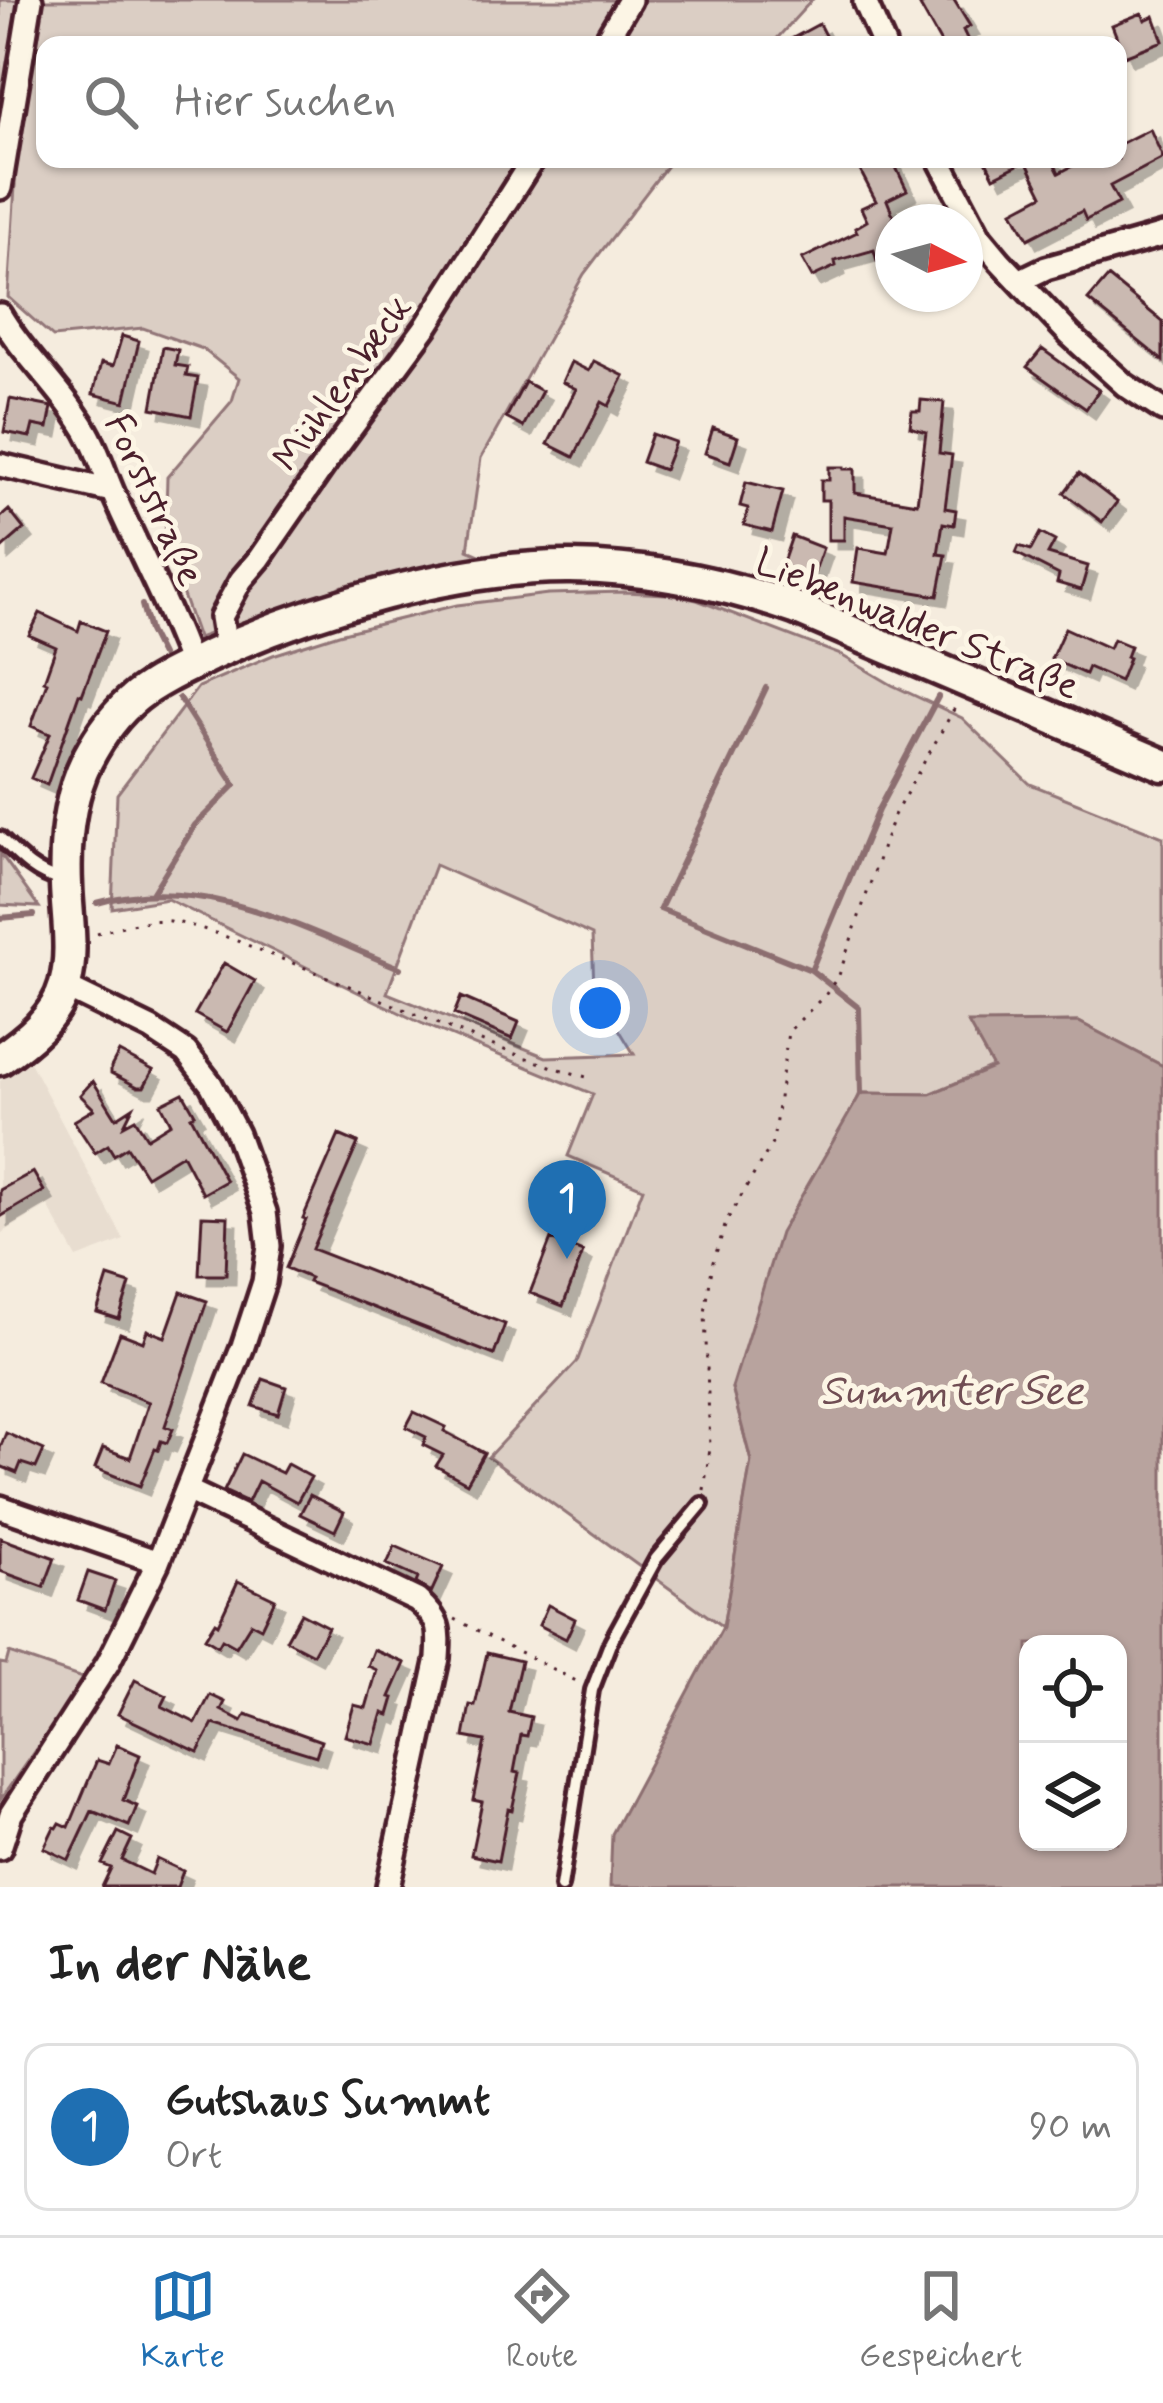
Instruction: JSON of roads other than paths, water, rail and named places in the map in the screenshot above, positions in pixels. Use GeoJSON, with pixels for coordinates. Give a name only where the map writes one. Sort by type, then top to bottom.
{"type":"FeatureCollection","features":[{"type":"Feature","properties":{"kind":"main road","name":"Liebenwalder Straße"},"geometry":{"type":"LineString","coordinates":[[65,987],[69,937],[65,882],[72,800],[87,760],[115,718],[135,697],[226,648],[289,623],[395,592],[488,574],[569,567],[665,575],[752,594],[806,612],[955,683],[1163,765]]}},
{"type":"Feature","properties":{"kind":"main road"},"geometry":{"type":"LineString","coordinates":[[0,1059],[45,1022],[65,987]]}},
{"type":"Feature","properties":{"kind":"street"},"geometry":{"type":"LineString","coordinates":[[0,188],[31,0]]}},
{"type":"Feature","properties":{"kind":"street"},"geometry":{"type":"LineString","coordinates":[[608,36],[630,0]]}},
{"type":"Feature","properties":{"kind":"street"},"geometry":{"type":"LineString","coordinates":[[863,0],[880,36]]}},
{"type":"Feature","properties":{"kind":"street","name":"Mühlenbeck"},"geometry":{"type":"LineString","coordinates":[[226,648],[221,617],[241,580],[428,324],[527,168]]}},
{"type":"Feature","properties":{"kind":"street"},"geometry":{"type":"LineString","coordinates":[[944,168],[980,237],[1019,281],[1125,385],[1163,410]]}},
{"type":"Feature","properties":{"kind":"street"},"geometry":{"type":"LineString","coordinates":[[1019,281],[1046,268],[1163,235]]}},
{"type":"Feature","properties":{"kind":"street","name":"Forststraße"},"geometry":{"type":"LineString","coordinates":[[0,315],[98,450],[190,665]]}},
{"type":"Feature","properties":{"kind":"street"},"geometry":{"type":"LineString","coordinates":[[0,465],[112,491]]}},
{"type":"Feature","properties":{"kind":"street"},"geometry":{"type":"LineString","coordinates":[[0,1848],[11,1814],[108,1663],[158,1562],[243,1346],[264,1282],[268,1246],[265,1212],[237,1134],[211,1084],[187,1052],[65,987]]}},
{"type":"Feature","properties":{"kind":"street"},"geometry":{"type":"LineString","coordinates":[[188,1490],[417,1600],[436,1617],[438,1658],[388,1887]]}},
{"type":"Feature","properties":{"kind":"street"},"geometry":{"type":"LineString","coordinates":[[0,1507],[158,1562]]}},
{"type":"Feature","properties":{"kind":"lane"},"geometry":{"type":"LineString","coordinates":[[0,838],[28,866],[65,882]]}},
{"type":"Feature","properties":{"kind":"lane"},"geometry":{"type":"LineString","coordinates":[[561,1887],[592,1690],[611,1641],[656,1559],[702,1504]]}},
{"type":"Feature","properties":{"kind":"water","name":"Summter See"},"geometry":{"type":"Polygon","coordinates":[[[1079,1022],[1163,1066],[1163,1887],[610,1887],[612,1834],[723,1627],[751,1461],[732,1388],[780,1233],[861,1093],[930,1094],[993,1068],[968,1023],[1079,1022]]]}},
{"type":"Feature","properties":{"kind":"waterway"},"geometry":{"type":"LineString","coordinates":[[142,605],[161,655]]}},
{"type":"Feature","properties":{"kind":"waterway"},"geometry":{"type":"LineString","coordinates":[[766,688],[660,909],[811,970]]}},
{"type":"Feature","properties":{"kind":"waterway"},"geometry":{"type":"LineString","coordinates":[[861,1093],[859,1008],[811,970],[878,810],[938,697]]}},
{"type":"Feature","properties":{"kind":"waterway"},"geometry":{"type":"LineString","coordinates":[[153,892],[195,825],[235,785],[179,698]]}},
{"type":"Feature","properties":{"kind":"waterway"},"geometry":{"type":"LineString","coordinates":[[97,903],[137,895],[214,900],[290,923],[400,968]]}},
{"type":"Feature","properties":{"kind":"waterway"},"geometry":{"type":"LineString","coordinates":[[0,918],[34,915]]}},
{"type":"Feature","properties":{"kind":"place","name":"Gutshaus Summt"},"geometry":{"type":"Point","coordinates":[567,1259]}}]}
